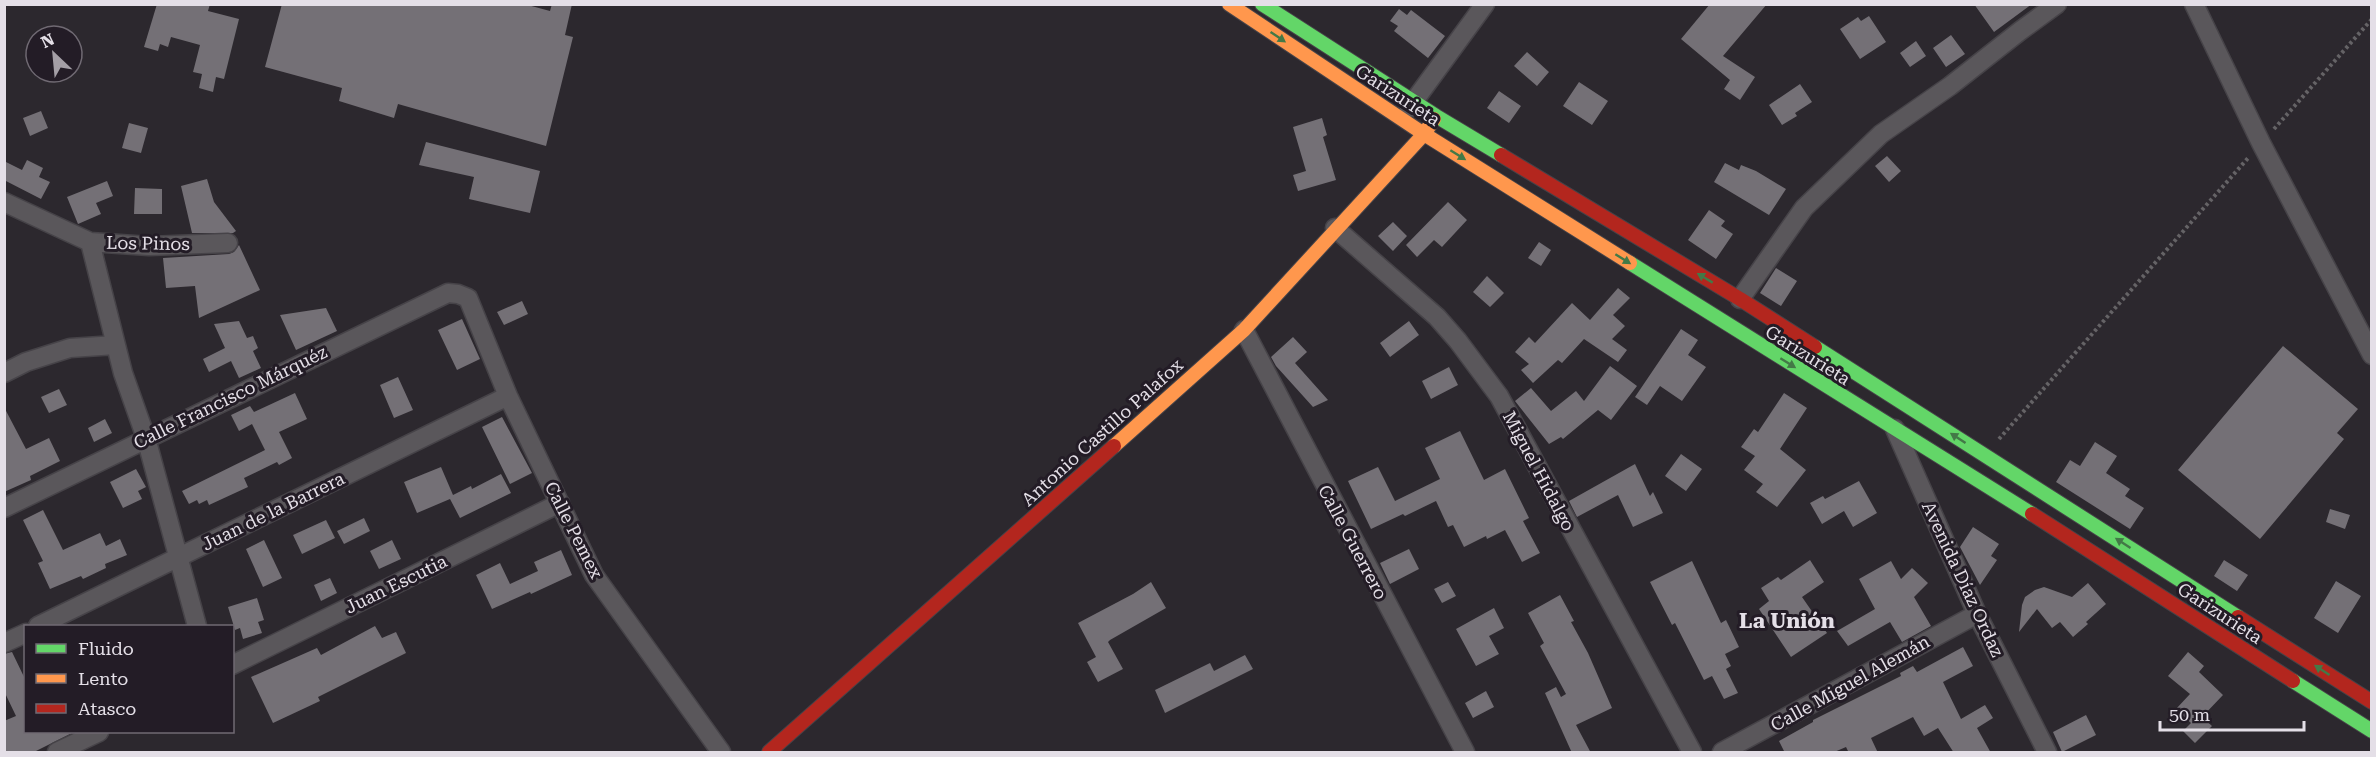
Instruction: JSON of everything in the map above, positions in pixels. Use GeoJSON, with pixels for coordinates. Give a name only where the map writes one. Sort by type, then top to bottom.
{"type":"FeatureCollection","features":[{"type":"Feature","properties":{"kind":"main road","name":"Garizurieta"},"geometry":{"type":"LineString","coordinates":[[1229,4],[1424,134],[1894,430],[1969,474],[2372,731]]}},
{"type":"Feature","properties":{"kind":"main road","name":"Garizurieta"},"geometry":{"type":"LineString","coordinates":[[1262,4],[1436,116],[1740,299],[2372,702]]}},
{"type":"Feature","properties":{"kind":"main road","name":"Antonio Castillo Palafox"},"geometry":{"type":"LineString","coordinates":[[770,753],[1244,330],[1335,228],[1424,134],[1436,116]]}},
{"type":"Feature","properties":{"kind":"main road"},"geometry":{"type":"LineString","coordinates":[[2045,522],[2061,503]]}},
{"type":"Feature","properties":{"kind":"main road"},"geometry":{"type":"LineString","coordinates":[[2134,579],[2150,560]]}},
{"type":"Feature","properties":{"kind":"main road"},"geometry":{"type":"LineString","coordinates":[[2253,656],[2267,634]]}},
{"type":"Feature","properties":{"kind":"street"},"geometry":{"type":"LineString","coordinates":[[1401,119],[1485,4]]}},
{"type":"Feature","properties":{"kind":"street"},"geometry":{"type":"LineString","coordinates":[[1740,299],[1804,208],[1881,134],[1950,87],[2057,4]]}},
{"type":"Feature","properties":{"kind":"street"},"geometry":{"type":"LineString","coordinates":[[2194,4],[2261,143],[2372,355]]}},
{"type":"Feature","properties":{"kind":"street","name":"Los Pinos"},"geometry":{"type":"LineString","coordinates":[[4,202],[90,242],[149,246],[228,243]]}},
{"type":"Feature","properties":{"kind":"street","name":"Miguel Hidalgo"},"geometry":{"type":"LineString","coordinates":[[1335,228],[1437,317],[1458,340],[1499,396],[1692,753]]}},
{"type":"Feature","properties":{"kind":"street"},"geometry":{"type":"LineString","coordinates":[[90,242],[123,373],[146,438],[195,625]]}},
{"type":"Feature","properties":{"kind":"street","name":"Calle Francisco Márquéz"},"geometry":{"type":"LineString","coordinates":[[4,508],[447,293],[458,294]]}},
{"type":"Feature","properties":{"kind":"street","name":"Calle Pemex"},"geometry":{"type":"LineString","coordinates":[[458,294],[468,298],[508,396],[594,575],[721,753]]}},
{"type":"Feature","properties":{"kind":"street","name":"Calle Guerrero"},"geometry":{"type":"LineString","coordinates":[[1244,330],[1465,753]]}},
{"type":"Feature","properties":{"kind":"street"},"geometry":{"type":"LineString","coordinates":[[4,373],[26,362],[70,348],[116,345]]}},
{"type":"Feature","properties":{"kind":"street","name":"Juan de la Barrera"},"geometry":{"type":"LineString","coordinates":[[42,625],[508,396]]}},
{"type":"Feature","properties":{"kind":"street"},"geometry":{"type":"LineString","coordinates":[[1894,430],[1905,403]]}},
{"type":"Feature","properties":{"kind":"street","name":"Avenida Díaz Ordaz"},"geometry":{"type":"LineString","coordinates":[[1894,430],[1977,614],[2047,753]]}},
{"type":"Feature","properties":{"kind":"street","name":"Juan Escutia"},"geometry":{"type":"LineString","coordinates":[[234,664],[560,502]]}},
{"type":"Feature","properties":{"kind":"street","name":"Calle Miguel Alemán"},"geometry":{"type":"LineString","coordinates":[[1722,753],[1744,747],[1977,614]]}},
{"type":"Feature","properties":{"kind":"street"},"geometry":{"type":"LineString","coordinates":[[4,643],[24,634]]}},
{"type":"Feature","properties":{"kind":"street"},"geometry":{"type":"LineString","coordinates":[[57,753],[97,733]]}},
{"type":"Feature","properties":{"kind":"path"},"geometry":{"type":"LineString","coordinates":[[1985,455],[2372,19]]}},
{"type":"Feature","properties":{"kind":"building"},"geometry":{"type":"Polygon","coordinates":[[[157,4],[210,4],[208,11],[239,19],[224,79],[216,77],[213,92],[199,88],[202,74],[193,72],[200,45],[171,37],[168,47],[160,44],[158,51],[144,47],[157,4]]]}},
{"type":"Feature","properties":{"kind":"building"},"geometry":{"type":"Polygon","coordinates":[[[282,4],[524,4],[550,11],[552,4],[572,4],[565,35],[573,37],[546,146],[398,104],[394,118],[339,101],[342,88],[265,67],[282,4]]]}},
{"type":"Feature","properties":{"kind":"building"},"geometry":{"type":"Polygon","coordinates":[[[1710,4],[1767,4],[1723,56],[1755,77],[1740,100],[1724,89],[1730,80],[1681,39],[1710,4]]]}},
{"type":"Feature","properties":{"kind":"building"},"geometry":{"type":"Polygon","coordinates":[[[1974,4],[2032,4],[1994,32],[1974,4]]]}},
{"type":"Feature","properties":{"kind":"building"},"geometry":{"type":"Polygon","coordinates":[[[1399,9],[1407,15],[1411,10],[1445,36],[1428,58],[1394,31],[1398,26],[1390,21],[1399,9]]]}},
{"type":"Feature","properties":{"kind":"building"},"geometry":{"type":"Polygon","coordinates":[[[1869,16],[1886,42],[1860,59],[1840,29],[1858,17],[1861,21],[1869,16]]]}},
{"type":"Feature","properties":{"kind":"building"},"geometry":{"type":"Polygon","coordinates":[[[1951,35],[1965,54],[1946,67],[1933,48],[1951,35]]]}},
{"type":"Feature","properties":{"kind":"building"},"geometry":{"type":"Polygon","coordinates":[[[1916,41],[1926,56],[1910,67],[1900,53],[1916,41]]]}},
{"type":"Feature","properties":{"kind":"building"},"geometry":{"type":"Polygon","coordinates":[[[1527,52],[1549,72],[1537,86],[1514,66],[1527,52]]]}},
{"type":"Feature","properties":{"kind":"building"},"geometry":{"type":"Polygon","coordinates":[[[1579,82],[1608,101],[1592,125],[1563,106],[1579,82]]]}},
{"type":"Feature","properties":{"kind":"building"},"geometry":{"type":"Polygon","coordinates":[[[1800,84],[1812,102],[1795,113],[1797,116],[1782,125],[1769,105],[1800,84]]]}},
{"type":"Feature","properties":{"kind":"building"},"geometry":{"type":"Polygon","coordinates":[[[1499,91],[1521,106],[1509,123],[1487,108],[1499,91]]]}},
{"type":"Feature","properties":{"kind":"building"},"geometry":{"type":"Polygon","coordinates":[[[41,111],[48,128],[30,136],[23,118],[41,111]]]}},
{"type":"Feature","properties":{"kind":"building"},"geometry":{"type":"Polygon","coordinates":[[[1322,118],[1327,135],[1323,137],[1336,180],[1298,191],[1293,175],[1306,171],[1293,127],[1322,118]]]}},
{"type":"Feature","properties":{"kind":"building"},"geometry":{"type":"Polygon","coordinates":[[[129,123],[148,128],[141,153],[122,148],[129,123]]]}},
{"type":"Feature","properties":{"kind":"building"},"geometry":{"type":"Polygon","coordinates":[[[426,142],[540,171],[530,213],[469,199],[474,177],[419,165],[426,142]]]}},
{"type":"Feature","properties":{"kind":"building"},"geometry":{"type":"Polygon","coordinates":[[[1887,156],[1901,171],[1889,182],[1875,166],[1887,156]]]}},
{"type":"Feature","properties":{"kind":"building"},"geometry":{"type":"Polygon","coordinates":[[[27,160],[43,168],[39,177],[50,182],[41,199],[4,180],[4,161],[22,170],[27,160]]]}},
{"type":"Feature","properties":{"kind":"building"},"geometry":{"type":"Polygon","coordinates":[[[1725,163],[1739,170],[1741,165],[1756,171],[1786,189],[1769,215],[1714,182],[1725,163]]]}},
{"type":"Feature","properties":{"kind":"building"},"geometry":{"type":"Polygon","coordinates":[[[207,179],[214,202],[236,231],[233,233],[192,233],[181,186],[207,179]]]}},
{"type":"Feature","properties":{"kind":"building"},"geometry":{"type":"Polygon","coordinates":[[[107,181],[113,196],[96,203],[101,214],[78,224],[67,197],[107,181]]]}},
{"type":"Feature","properties":{"kind":"building"},"geometry":{"type":"Polygon","coordinates":[[[135,188],[162,189],[162,214],[134,214],[135,188]]]}},
{"type":"Feature","properties":{"kind":"building"},"geometry":{"type":"Polygon","coordinates":[[[1448,202],[1467,220],[1442,247],[1434,240],[1417,257],[1406,245],[1448,202]]]}},
{"type":"Feature","properties":{"kind":"building"},"geometry":{"type":"Polygon","coordinates":[[[1709,210],[1725,221],[1721,226],[1733,234],[1716,259],[1688,240],[1709,210]]]}},
{"type":"Feature","properties":{"kind":"building"},"geometry":{"type":"Polygon","coordinates":[[[1393,222],[1407,236],[1393,251],[1378,236],[1393,222]]]}},
{"type":"Feature","properties":{"kind":"building"},"geometry":{"type":"Polygon","coordinates":[[[1539,242],[1551,250],[1541,266],[1528,258],[1539,242]]]}},
{"type":"Feature","properties":{"kind":"building"},"geometry":{"type":"Polygon","coordinates":[[[239,245],[260,290],[199,318],[195,286],[166,288],[163,258],[229,254],[234,252],[239,245]]]}},
{"type":"Feature","properties":{"kind":"building"},"geometry":{"type":"Polygon","coordinates":[[[1776,268],[1797,281],[1781,306],[1760,293],[1776,268]]]}},
{"type":"Feature","properties":{"kind":"building"},"geometry":{"type":"Polygon","coordinates":[[[1487,276],[1504,293],[1490,307],[1473,292],[1487,276]]]}},
{"type":"Feature","properties":{"kind":"building"},"geometry":{"type":"Polygon","coordinates":[[[1618,288],[1630,298],[1613,315],[1625,326],[1612,339],[1627,350],[1618,362],[1584,339],[1562,363],[1558,360],[1533,383],[1521,370],[1529,364],[1515,352],[1529,337],[1535,343],[1572,303],[1590,320],[1618,288]]]}},
{"type":"Feature","properties":{"kind":"building"},"geometry":{"type":"Polygon","coordinates":[[[522,301],[528,314],[504,325],[497,312],[522,301]]]}},
{"type":"Feature","properties":{"kind":"building"},"geometry":{"type":"Polygon","coordinates":[[[326,308],[337,331],[296,350],[280,315],[326,308]]]}},
{"type":"Feature","properties":{"kind":"building"},"geometry":{"type":"Polygon","coordinates":[[[462,319],[480,359],[457,370],[438,330],[462,319]]]}},
{"type":"Feature","properties":{"kind":"building"},"geometry":{"type":"Polygon","coordinates":[[[239,321],[247,338],[253,336],[258,348],[253,351],[261,368],[239,378],[231,361],[209,372],[203,359],[225,348],[214,324],[239,321]]]}},
{"type":"Feature","properties":{"kind":"building"},"geometry":{"type":"Polygon","coordinates":[[[1409,321],[1419,335],[1390,357],[1380,343],[1409,321]]]}},
{"type":"Feature","properties":{"kind":"building"},"geometry":{"type":"Polygon","coordinates":[[[1681,329],[1698,340],[1688,355],[1706,367],[1682,401],[1660,386],[1647,405],[1635,397],[1681,329]]]}},
{"type":"Feature","properties":{"kind":"building"},"geometry":{"type":"Polygon","coordinates":[[[1293,337],[1307,352],[1295,363],[1328,400],[1313,407],[1276,366],[1271,357],[1293,337]]]}},
{"type":"Feature","properties":{"kind":"building"},"geometry":{"type":"Polygon","coordinates":[[[2283,346],[2358,409],[2337,433],[2344,439],[2260,539],[2178,470],[2283,346]]]}},
{"type":"Feature","properties":{"kind":"building"},"geometry":{"type":"Polygon","coordinates":[[[1610,366],[1637,386],[1611,420],[1598,410],[1563,439],[1561,437],[1549,444],[1515,401],[1531,388],[1551,411],[1576,391],[1584,401],[1610,366]]]}},
{"type":"Feature","properties":{"kind":"building"},"geometry":{"type":"Polygon","coordinates":[[[1449,367],[1458,385],[1431,399],[1422,381],[1449,367]]]}},
{"type":"Feature","properties":{"kind":"building"},"geometry":{"type":"Polygon","coordinates":[[[398,377],[413,410],[394,418],[380,385],[398,377]]]}},
{"type":"Feature","properties":{"kind":"building"},"geometry":{"type":"Polygon","coordinates":[[[59,389],[67,405],[49,413],[41,397],[59,389]]]}},
{"type":"Feature","properties":{"kind":"building"},"geometry":{"type":"Polygon","coordinates":[[[295,393],[307,419],[279,432],[292,458],[279,465],[277,462],[244,478],[248,487],[209,505],[207,500],[199,504],[197,500],[189,504],[182,491],[265,450],[252,424],[239,431],[231,415],[250,406],[254,412],[295,393]]]}},
{"type":"Feature","properties":{"kind":"building"},"geometry":{"type":"Polygon","coordinates":[[[1784,393],[1807,408],[1780,449],[1806,470],[1777,507],[1756,492],[1763,484],[1744,470],[1755,456],[1741,447],[1754,429],[1758,432],[1784,393]]]}},
{"type":"Feature","properties":{"kind":"building"},"geometry":{"type":"Polygon","coordinates":[[[4,407],[26,449],[49,438],[60,461],[30,476],[31,480],[4,492],[4,407]]]}},
{"type":"Feature","properties":{"kind":"building"},"geometry":{"type":"Polygon","coordinates":[[[502,417],[532,473],[510,484],[482,427],[502,417]]]}},
{"type":"Feature","properties":{"kind":"building"},"geometry":{"type":"Polygon","coordinates":[[[105,419],[112,433],[94,442],[88,428],[105,419]]]}},
{"type":"Feature","properties":{"kind":"building"},"geometry":{"type":"Polygon","coordinates":[[[1460,431],[1484,480],[1505,469],[1529,518],[1523,521],[1540,553],[1522,562],[1505,530],[1464,547],[1453,525],[1448,527],[1436,501],[1371,529],[1348,481],[1378,467],[1395,501],[1440,479],[1425,448],[1460,431]]]}},
{"type":"Feature","properties":{"kind":"building"},"geometry":{"type":"Polygon","coordinates":[[[2095,442],[2117,456],[2106,473],[2130,489],[2125,496],[2144,508],[2130,529],[2056,482],[2070,460],[2080,466],[2095,442]]]}},
{"type":"Feature","properties":{"kind":"building"},"geometry":{"type":"Polygon","coordinates":[[[1681,454],[1702,469],[1686,491],[1665,476],[1681,454]]]}},
{"type":"Feature","properties":{"kind":"building"},"geometry":{"type":"Polygon","coordinates":[[[1635,464],[1650,496],[1653,492],[1663,513],[1633,527],[1618,495],[1577,517],[1569,501],[1635,464]]]}},
{"type":"Feature","properties":{"kind":"building"},"geometry":{"type":"Polygon","coordinates":[[[441,467],[453,495],[471,486],[472,489],[501,474],[511,493],[460,518],[450,499],[417,513],[404,482],[441,467]]]}},
{"type":"Feature","properties":{"kind":"building"},"geometry":{"type":"Polygon","coordinates":[[[136,469],[146,487],[138,491],[142,499],[123,508],[110,482],[136,469]]]}},
{"type":"Feature","properties":{"kind":"building"},"geometry":{"type":"Polygon","coordinates":[[[1859,481],[1877,513],[1853,527],[1844,511],[1822,524],[1810,503],[1823,496],[1825,499],[1859,481]]]}},
{"type":"Feature","properties":{"kind":"building"},"geometry":{"type":"Polygon","coordinates":[[[2330,509],[2350,515],[2345,529],[2326,522],[2330,509]]]}},
{"type":"Feature","properties":{"kind":"building"},"geometry":{"type":"Polygon","coordinates":[[[43,510],[63,550],[100,533],[106,546],[120,539],[127,555],[105,564],[106,568],[83,579],[81,576],[50,589],[38,563],[43,561],[23,520],[43,510]]]}},
{"type":"Feature","properties":{"kind":"building"},"geometry":{"type":"Polygon","coordinates":[[[364,518],[370,531],[344,544],[337,531],[364,518]]]}},
{"type":"Feature","properties":{"kind":"building"},"geometry":{"type":"Polygon","coordinates":[[[326,520],[335,538],[302,554],[293,535],[326,520]]]}},
{"type":"Feature","properties":{"kind":"building"},"geometry":{"type":"Polygon","coordinates":[[[1973,527],[1999,544],[1991,556],[1997,560],[1980,585],[1960,547],[1973,527]]]}},
{"type":"Feature","properties":{"kind":"building"},"geometry":{"type":"Polygon","coordinates":[[[264,540],[282,578],[263,587],[246,549],[264,540]]]}},
{"type":"Feature","properties":{"kind":"building"},"geometry":{"type":"Polygon","coordinates":[[[392,540],[401,559],[379,569],[370,551],[392,540]]]}},
{"type":"Feature","properties":{"kind":"building"},"geometry":{"type":"Polygon","coordinates":[[[1409,549],[1419,569],[1390,584],[1380,563],[1409,549]]]}},
{"type":"Feature","properties":{"kind":"building"},"geometry":{"type":"Polygon","coordinates":[[[561,550],[572,575],[492,609],[476,575],[500,563],[510,584],[538,571],[534,562],[561,550]]]}},
{"type":"Feature","properties":{"kind":"building"},"geometry":{"type":"Polygon","coordinates":[[[1810,560],[1824,582],[1802,597],[1827,633],[1791,657],[1759,609],[1769,601],[1761,588],[1778,577],[1781,580],[1810,560]]]}},
{"type":"Feature","properties":{"kind":"building"},"geometry":{"type":"Polygon","coordinates":[[[2224,560],[2248,575],[2237,591],[2214,576],[2224,560]]]}},
{"type":"Feature","properties":{"kind":"building"},"geometry":{"type":"Polygon","coordinates":[[[1692,561],[1721,623],[1726,620],[1739,647],[1725,654],[1731,666],[1726,669],[1738,693],[1724,699],[1712,676],[1704,680],[1675,623],[1672,625],[1650,582],[1692,561]]]}},
{"type":"Feature","properties":{"kind":"building"},"geometry":{"type":"Polygon","coordinates":[[[1891,561],[1901,579],[1912,568],[1928,583],[1914,597],[1931,626],[1902,642],[1890,622],[1848,646],[1837,631],[1875,609],[1859,579],[1891,561]]]}},
{"type":"Feature","properties":{"kind":"building"},"geometry":{"type":"Polygon","coordinates":[[[330,578],[337,593],[321,601],[314,585],[330,578]]]}},
{"type":"Feature","properties":{"kind":"building"},"geometry":{"type":"Polygon","coordinates":[[[2336,581],[2361,596],[2338,633],[2314,618],[2336,581]]]}},
{"type":"Feature","properties":{"kind":"building"},"geometry":{"type":"Polygon","coordinates":[[[1151,582],[1166,608],[1108,642],[1123,669],[1098,682],[1087,662],[1096,657],[1078,623],[1151,582]]]}},
{"type":"Feature","properties":{"kind":"building"},"geometry":{"type":"Polygon","coordinates":[[[1448,582],[1456,596],[1442,603],[1434,589],[1448,582]]]}},
{"type":"Feature","properties":{"kind":"building"},"geometry":{"type":"Polygon","coordinates":[[[2088,583],[2106,604],[2073,637],[2060,622],[2052,628],[2037,609],[2019,632],[2025,597],[2044,587],[2072,597],[2088,583]]]}},
{"type":"Feature","properties":{"kind":"building"},"geometry":{"type":"Polygon","coordinates":[[[1560,595],[1574,621],[1571,622],[1588,653],[1612,708],[1576,725],[1591,753],[1572,753],[1545,693],[1556,687],[1561,697],[1566,694],[1540,646],[1544,643],[1528,613],[1560,595]]]}},
{"type":"Feature","properties":{"kind":"building"},"geometry":{"type":"Polygon","coordinates":[[[257,598],[264,620],[258,622],[262,633],[243,639],[240,628],[235,630],[228,607],[257,598]]]}},
{"type":"Feature","properties":{"kind":"building"},"geometry":{"type":"Polygon","coordinates":[[[1494,608],[1504,628],[1489,636],[1499,654],[1476,666],[1456,629],[1494,608]]]}},
{"type":"Feature","properties":{"kind":"building"},"geometry":{"type":"Polygon","coordinates":[[[375,626],[382,638],[396,632],[406,653],[318,697],[320,701],[273,723],[251,677],[317,648],[321,655],[375,626]]]}},
{"type":"Feature","properties":{"kind":"building"},"geometry":{"type":"Polygon","coordinates":[[[1963,647],[1973,666],[1943,682],[1961,719],[1985,705],[1993,718],[1977,728],[1991,753],[1954,753],[1938,728],[1924,736],[1913,717],[1871,738],[1878,753],[1849,753],[1846,747],[1832,753],[1785,753],[1779,741],[1813,720],[1901,676],[1900,673],[1913,666],[1917,672],[1963,647]]]}},
{"type":"Feature","properties":{"kind":"building"},"geometry":{"type":"Polygon","coordinates":[[[12,652],[24,677],[24,733],[72,733],[32,753],[4,753],[4,721],[16,716],[4,691],[4,654],[12,652]]]}},
{"type":"Feature","properties":{"kind":"building"},"geometry":{"type":"Polygon","coordinates":[[[2188,652],[2204,666],[2199,672],[2223,695],[2202,717],[2212,726],[2195,743],[2183,731],[2191,723],[2176,709],[2190,694],[2168,676],[2188,652]]]}},
{"type":"Feature","properties":{"kind":"building"},"geometry":{"type":"Polygon","coordinates":[[[1245,655],[1253,669],[1165,713],[1155,690],[1210,663],[1214,671],[1245,655]]]}},
{"type":"Feature","properties":{"kind":"building"},"geometry":{"type":"Polygon","coordinates":[[[1486,691],[1494,707],[1473,718],[1465,703],[1486,691]]]}},
{"type":"Feature","properties":{"kind":"building"},"geometry":{"type":"Polygon","coordinates":[[[2086,715],[2096,735],[2062,752],[2053,732],[2086,715]]]}},
{"type":"Feature","properties":{"kind":"traffic: fast"},"geometry":{"type":"LineString","coordinates":[[1262,4],[1501,155]]}},
{"type":"Feature","properties":{"kind":"traffic: fast"},"geometry":{"type":"LineString","coordinates":[[1630,263],[2032,514]]}},
{"type":"Feature","properties":{"kind":"traffic: fast"},"geometry":{"type":"LineString","coordinates":[[1815,347],[2238,617]]}},
{"type":"Feature","properties":{"kind":"traffic: fast"},"geometry":{"type":"LineString","coordinates":[[2293,681],[2372,731]]}},
{"type":"Feature","properties":{"kind":"traffic: slow"},"geometry":{"type":"LineString","coordinates":[[1229,4],[1424,134],[1630,263]]}},
{"type":"Feature","properties":{"kind":"traffic: slow"},"geometry":{"type":"LineString","coordinates":[[1114,446],[1244,330],[1424,134],[1434,119]]}},
{"type":"Feature","properties":{"kind":"traffic: jam"},"geometry":{"type":"LineString","coordinates":[[1501,155],[1740,299],[1815,347]]}},
{"type":"Feature","properties":{"kind":"traffic: jam"},"geometry":{"type":"LineString","coordinates":[[769,752],[1114,446]]}},
{"type":"Feature","properties":{"kind":"traffic: jam"},"geometry":{"type":"LineString","coordinates":[[2032,514],[2293,681]]}},
{"type":"Feature","properties":{"kind":"traffic: jam"},"geometry":{"type":"LineString","coordinates":[[2238,617],[2372,702]]}},
{"type":"Feature","properties":{"kind":"district","name":"La Unión"},"geometry":{"type":"Point","coordinates":[1787,621]}}]}
